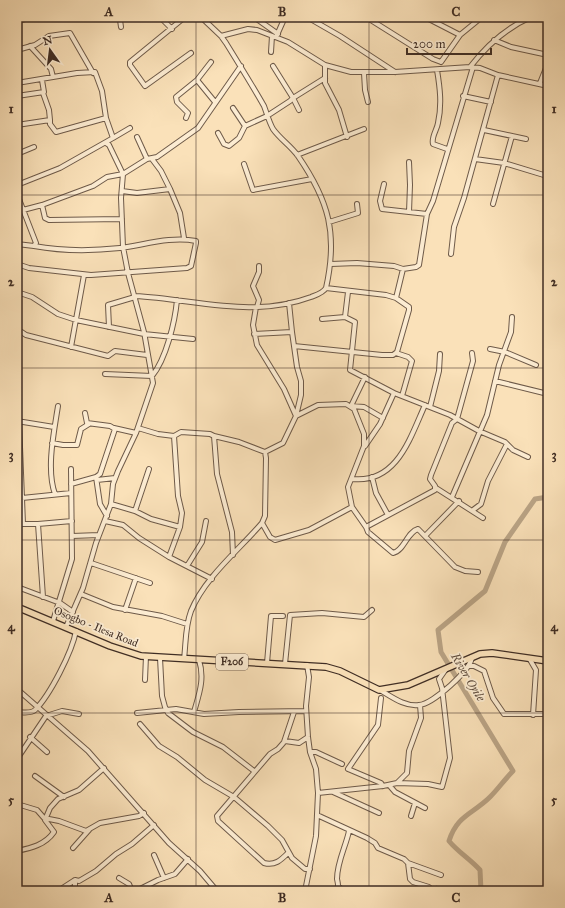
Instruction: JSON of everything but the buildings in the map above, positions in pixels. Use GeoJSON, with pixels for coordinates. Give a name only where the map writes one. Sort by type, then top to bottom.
{"type":"FeatureCollection","features":[{"type":"Feature","properties":{"kind":"main road","name":"Osogbo - Ilesa Road"},"geometry":{"type":"LineString","coordinates":[[17,607],[124,651],[160,658],[326,667],[340,671],[379,690]]}},
{"type":"Feature","properties":{"kind":"main road"},"geometry":{"type":"LineString","coordinates":[[379,690],[408,685],[472,656],[492,653],[548,660]]}},
{"type":"Feature","properties":{"kind":"street"},"geometry":{"type":"LineString","coordinates":[[18,20],[33,17]]}},
{"type":"Feature","properties":{"kind":"street"},"geometry":{"type":"LineString","coordinates":[[121,27],[120,20],[123,17]]}},
{"type":"Feature","properties":{"kind":"street"},"geometry":{"type":"LineString","coordinates":[[160,17],[172,29]]}},
{"type":"Feature","properties":{"kind":"street"},"geometry":{"type":"LineString","coordinates":[[185,17],[130,62],[131,67],[144,85],[147,85],[191,53]]}},
{"type":"Feature","properties":{"kind":"street"},"geometry":{"type":"LineString","coordinates":[[109,327],[108,305],[135,296],[177,300],[230,308],[257,307],[289,303],[325,291],[326,288],[331,264],[332,247],[329,222],[324,201],[297,155],[273,129],[241,66],[221,36],[200,17]]}},
{"type":"Feature","properties":{"kind":"street"},"geometry":{"type":"LineString","coordinates":[[254,17],[276,35],[325,65],[344,71],[364,73],[439,70],[471,67],[498,75],[540,83],[548,86]]}},
{"type":"Feature","properties":{"kind":"street"},"geometry":{"type":"LineString","coordinates":[[271,52],[276,35],[284,17]]}},
{"type":"Feature","properties":{"kind":"street"},"geometry":{"type":"LineString","coordinates":[[307,17],[340,36],[395,72]]}},
{"type":"Feature","properties":{"kind":"street"},"geometry":{"type":"LineString","coordinates":[[366,17],[428,56],[441,62]]}},
{"type":"Feature","properties":{"kind":"street"},"geometry":{"type":"LineString","coordinates":[[425,17],[460,35]]}},
{"type":"Feature","properties":{"kind":"street"},"geometry":{"type":"LineString","coordinates":[[447,149],[433,144],[432,141],[438,124],[441,105],[439,70],[441,62],[460,35],[482,17]]}},
{"type":"Feature","properties":{"kind":"street"},"geometry":{"type":"LineString","coordinates":[[331,264],[357,263],[394,266],[403,269],[416,267],[419,265],[427,214],[434,201],[447,149],[471,67],[494,40],[521,21],[531,17]]}},
{"type":"Feature","properties":{"kind":"street"},"geometry":{"type":"LineString","coordinates":[[221,36],[248,29],[276,35]]}},
{"type":"Feature","properties":{"kind":"street"},"geometry":{"type":"LineString","coordinates":[[17,50],[30,46],[49,36],[70,32],[93,73],[95,72],[98,77],[106,118],[113,138]]}},
{"type":"Feature","properties":{"kind":"street"},"geometry":{"type":"LineString","coordinates":[[494,40],[511,47],[548,54]]}},
{"type":"Feature","properties":{"kind":"street"},"geometry":{"type":"LineString","coordinates":[[30,46],[48,65],[53,77]]}},
{"type":"Feature","properties":{"kind":"street"},"geometry":{"type":"LineString","coordinates":[[186,118],[188,114],[177,102],[176,97],[197,80],[211,62]]}},
{"type":"Feature","properties":{"kind":"street"},"geometry":{"type":"LineString","coordinates":[[540,83],[548,63]]}},
{"type":"Feature","properties":{"kind":"street"},"geometry":{"type":"LineString","coordinates":[[325,65],[325,83],[339,110],[347,136]]}},
{"type":"Feature","properties":{"kind":"street"},"geometry":{"type":"LineString","coordinates":[[23,210],[42,205],[93,186],[107,177],[124,174],[187,138],[198,128],[241,66]]}},
{"type":"Feature","properties":{"kind":"street"},"geometry":{"type":"LineString","coordinates":[[273,66],[299,110]]}},
{"type":"Feature","properties":{"kind":"street"},"geometry":{"type":"LineString","coordinates":[[17,83],[53,77],[93,73]]}},
{"type":"Feature","properties":{"kind":"street"},"geometry":{"type":"LineString","coordinates":[[364,73],[365,90],[368,102]]}},
{"type":"Feature","properties":{"kind":"street"},"geometry":{"type":"LineString","coordinates":[[451,254],[454,227],[458,220],[498,75]]}},
{"type":"Feature","properties":{"kind":"street"},"geometry":{"type":"LineString","coordinates":[[218,133],[224,144],[229,146],[239,138],[245,126],[267,116],[325,78]]}},
{"type":"Feature","properties":{"kind":"street"},"geometry":{"type":"LineString","coordinates":[[42,80],[43,92],[50,110],[50,124],[56,132],[106,118]]}},
{"type":"Feature","properties":{"kind":"street"},"geometry":{"type":"LineString","coordinates":[[197,80],[215,102]]}},
{"type":"Feature","properties":{"kind":"street"},"geometry":{"type":"LineString","coordinates":[[17,96],[43,92]]}},
{"type":"Feature","properties":{"kind":"street"},"geometry":{"type":"LineString","coordinates":[[463,96],[491,102]]}},
{"type":"Feature","properties":{"kind":"street"},"geometry":{"type":"LineString","coordinates":[[233,108],[245,126]]}},
{"type":"Feature","properties":{"kind":"street"},"geometry":{"type":"LineString","coordinates":[[17,125],[50,120]]}},
{"type":"Feature","properties":{"kind":"street"},"geometry":{"type":"LineString","coordinates":[[17,185],[60,168],[130,128]]}},
{"type":"Feature","properties":{"kind":"street"},"geometry":{"type":"LineString","coordinates":[[297,155],[364,129]]}},
{"type":"Feature","properties":{"kind":"street"},"geometry":{"type":"LineString","coordinates":[[484,130],[526,139]]}},
{"type":"Feature","properties":{"kind":"street"},"geometry":{"type":"LineString","coordinates":[[493,204],[512,136]]}},
{"type":"Feature","properties":{"kind":"street"},"geometry":{"type":"LineString","coordinates":[[137,137],[147,160]]}},
{"type":"Feature","properties":{"kind":"street"},"geometry":{"type":"LineString","coordinates":[[66,627],[81,594],[99,535],[111,504],[115,478],[136,434],[151,393],[152,376],[144,334],[128,273],[123,247],[121,198],[124,174],[109,145],[106,143]]}},
{"type":"Feature","properties":{"kind":"street"},"geometry":{"type":"LineString","coordinates":[[17,154],[34,147]]}},
{"type":"Feature","properties":{"kind":"street"},"geometry":{"type":"LineString","coordinates":[[152,159],[161,171],[180,213],[184,238]]}},
{"type":"Feature","properties":{"kind":"street"},"geometry":{"type":"LineString","coordinates":[[475,159],[504,163],[547,176]]}},
{"type":"Feature","properties":{"kind":"street"},"geometry":{"type":"LineString","coordinates":[[408,162],[410,185],[409,212]]}},
{"type":"Feature","properties":{"kind":"street"},"geometry":{"type":"LineString","coordinates":[[244,164],[253,190],[312,179]]}},
{"type":"Feature","properties":{"kind":"street"},"geometry":{"type":"LineString","coordinates":[[384,184],[380,201],[382,209],[427,214]]}},
{"type":"Feature","properties":{"kind":"street"},"geometry":{"type":"LineString","coordinates":[[122,191],[137,193],[170,189]]}},
{"type":"Feature","properties":{"kind":"street"},"geometry":{"type":"LineString","coordinates":[[17,194],[36,242],[34,246]]}},
{"type":"Feature","properties":{"kind":"street"},"geometry":{"type":"LineString","coordinates":[[329,222],[358,213],[357,204]]}},
{"type":"Feature","properties":{"kind":"street"},"geometry":{"type":"LineString","coordinates":[[42,205],[45,218],[49,220],[122,219]]}},
{"type":"Feature","properties":{"kind":"street"},"geometry":{"type":"LineString","coordinates":[[17,244],[66,249],[123,247],[184,238],[196,241],[190,267],[128,273],[84,275],[28,268],[17,264]]}},
{"type":"Feature","properties":{"kind":"street"},"geometry":{"type":"LineString","coordinates":[[258,266],[258,272],[253,286],[259,300],[253,325],[256,345],[284,389],[296,416]]}},
{"type":"Feature","properties":{"kind":"street"},"geometry":{"type":"LineString","coordinates":[[396,298],[403,269]]}},
{"type":"Feature","properties":{"kind":"street"},"geometry":{"type":"LineString","coordinates":[[71,347],[84,275]]}},
{"type":"Feature","properties":{"kind":"street"},"geometry":{"type":"LineString","coordinates":[[326,288],[348,292],[374,293],[396,298],[409,307],[396,353]]}},
{"type":"Feature","properties":{"kind":"street"},"geometry":{"type":"LineString","coordinates":[[17,292],[32,297],[58,314],[76,320],[144,334],[193,339]]}},
{"type":"Feature","properties":{"kind":"street"},"geometry":{"type":"LineString","coordinates":[[345,317],[348,292]]}},
{"type":"Feature","properties":{"kind":"street"},"geometry":{"type":"LineString","coordinates":[[152,376],[156,371],[170,337],[177,300]]}},
{"type":"Feature","properties":{"kind":"street"},"geometry":{"type":"LineString","coordinates":[[138,428],[158,434],[174,436],[180,432],[210,434],[239,442],[265,452],[283,443],[296,416],[302,385],[294,346],[289,303]]}},
{"type":"Feature","properties":{"kind":"street"},"geometry":{"type":"LineString","coordinates":[[322,319],[345,317],[355,322],[356,324],[351,350],[350,370],[394,393],[457,419],[507,444],[513,450],[528,457]]}},
{"type":"Feature","properties":{"kind":"street"},"geometry":{"type":"LineString","coordinates":[[452,497],[487,415],[495,381],[511,332],[512,317]]}},
{"type":"Feature","properties":{"kind":"street"},"geometry":{"type":"LineString","coordinates":[[17,329],[26,335],[108,356],[115,351],[147,355]]}},
{"type":"Feature","properties":{"kind":"street"},"geometry":{"type":"LineString","coordinates":[[254,334],[292,332]]}},
{"type":"Feature","properties":{"kind":"street"},"geometry":{"type":"LineString","coordinates":[[294,346],[351,350],[382,355],[396,353],[408,356],[412,361],[402,396]]}},
{"type":"Feature","properties":{"kind":"street"},"geometry":{"type":"LineString","coordinates":[[490,349],[505,352],[536,365]]}},
{"type":"Feature","properties":{"kind":"street"},"geometry":{"type":"LineString","coordinates":[[472,353],[473,361],[457,419],[452,423],[430,479],[436,488],[459,501],[483,518]]}},
{"type":"Feature","properties":{"kind":"street"},"geometry":{"type":"LineString","coordinates":[[430,408],[439,371],[440,354]]}},
{"type":"Feature","properties":{"kind":"street"},"geometry":{"type":"LineString","coordinates":[[105,374],[152,376]]}},
{"type":"Feature","properties":{"kind":"street"},"geometry":{"type":"LineString","coordinates":[[351,406],[365,377]]}},
{"type":"Feature","properties":{"kind":"street"},"geometry":{"type":"LineString","coordinates":[[495,381],[548,394]]}},
{"type":"Feature","properties":{"kind":"street"},"geometry":{"type":"LineString","coordinates":[[394,393],[383,418],[364,446],[348,487],[352,507],[368,532],[393,553],[397,551],[416,529],[425,536],[455,567],[465,571],[478,572]]}},
{"type":"Feature","properties":{"kind":"street"},"geometry":{"type":"LineString","coordinates":[[296,416],[318,405],[364,407],[383,418]]}},
{"type":"Feature","properties":{"kind":"street"},"geometry":{"type":"LineString","coordinates":[[352,479],[359,480],[380,475],[394,465],[425,405]]}},
{"type":"Feature","properties":{"kind":"street"},"geometry":{"type":"LineString","coordinates":[[55,494],[53,486],[52,442],[58,406]]}},
{"type":"Feature","properties":{"kind":"street"},"geometry":{"type":"LineString","coordinates":[[351,406],[356,410],[364,434],[364,446]]}},
{"type":"Feature","properties":{"kind":"street"},"geometry":{"type":"LineString","coordinates":[[85,413],[85,421],[89,424],[114,428],[136,434]]}},
{"type":"Feature","properties":{"kind":"street"},"geometry":{"type":"LineString","coordinates":[[23,524],[18,421],[54,427]]}},
{"type":"Feature","properties":{"kind":"street"},"geometry":{"type":"LineString","coordinates":[[52,442],[63,445],[77,445],[82,429],[89,424]]}},
{"type":"Feature","properties":{"kind":"street"},"geometry":{"type":"LineString","coordinates":[[114,428],[102,470],[96,478],[100,504],[106,519],[123,525],[139,538],[212,579]]}},
{"type":"Feature","properties":{"kind":"street"},"geometry":{"type":"LineString","coordinates":[[169,556],[180,527],[182,513],[178,496],[174,436]]}},
{"type":"Feature","properties":{"kind":"street"},"geometry":{"type":"LineString","coordinates":[[214,436],[217,474],[232,532],[233,555]]}},
{"type":"Feature","properties":{"kind":"street"},"geometry":{"type":"LineString","coordinates":[[473,510],[481,504],[488,481],[507,444]]}},
{"type":"Feature","properties":{"kind":"street"},"geometry":{"type":"LineString","coordinates":[[184,659],[187,624],[198,598],[212,579],[262,523],[266,516],[265,452]]}},
{"type":"Feature","properties":{"kind":"street"},"geometry":{"type":"LineString","coordinates":[[53,621],[70,568],[72,536],[71,469]]}},
{"type":"Feature","properties":{"kind":"street"},"geometry":{"type":"LineString","coordinates":[[135,511],[149,469]]}},
{"type":"Feature","properties":{"kind":"street"},"geometry":{"type":"LineString","coordinates":[[372,477],[376,493],[388,515]]}},
{"type":"Feature","properties":{"kind":"street"},"geometry":{"type":"LineString","coordinates":[[71,484],[96,478],[115,478]]}},
{"type":"Feature","properties":{"kind":"street"},"geometry":{"type":"LineString","coordinates":[[366,527],[430,493],[436,488]]}},
{"type":"Feature","properties":{"kind":"street"},"geometry":{"type":"LineString","coordinates":[[22,498],[55,494],[71,494]]}},
{"type":"Feature","properties":{"kind":"street"},"geometry":{"type":"LineString","coordinates":[[425,536],[459,501]]}},
{"type":"Feature","properties":{"kind":"street"},"geometry":{"type":"LineString","coordinates":[[111,504],[135,511],[151,519],[180,527]]}},
{"type":"Feature","properties":{"kind":"street"},"geometry":{"type":"LineString","coordinates":[[262,523],[270,537],[275,540],[309,530],[352,507]]}},
{"type":"Feature","properties":{"kind":"street"},"geometry":{"type":"LineString","coordinates":[[17,525],[72,520]]}},
{"type":"Feature","properties":{"kind":"street"},"geometry":{"type":"LineString","coordinates":[[187,566],[202,542],[206,521]]}},
{"type":"Feature","properties":{"kind":"street"},"geometry":{"type":"LineString","coordinates":[[38,524],[43,597]]}},
{"type":"Feature","properties":{"kind":"street"},"geometry":{"type":"LineString","coordinates":[[72,536],[99,535]]}},
{"type":"Feature","properties":{"kind":"street"},"geometry":{"type":"LineString","coordinates":[[17,558],[18,582],[20,588],[60,603],[73,612]]}},
{"type":"Feature","properties":{"kind":"street"},"geometry":{"type":"LineString","coordinates":[[91,563],[150,583]]}},
{"type":"Feature","properties":{"kind":"street"},"geometry":{"type":"LineString","coordinates":[[125,610],[136,578]]}},
{"type":"Feature","properties":{"kind":"street"},"geometry":{"type":"LineString","coordinates":[[81,594],[92,600],[125,610],[162,616],[187,624]]}},
{"type":"Feature","properties":{"kind":"street"},"geometry":{"type":"LineString","coordinates":[[285,664],[290,614],[322,613],[364,617],[372,610]]}},
{"type":"Feature","properties":{"kind":"street"},"geometry":{"type":"LineString","coordinates":[[267,663],[271,616],[283,616]]}},
{"type":"Feature","properties":{"kind":"street"},"geometry":{"type":"LineString","coordinates":[[17,712],[29,712],[34,710],[48,694],[73,642],[76,631]]}},
{"type":"Feature","properties":{"kind":"street"},"geometry":{"type":"LineString","coordinates":[[145,680],[146,656]]}},
{"type":"Feature","properties":{"kind":"street"},"geometry":{"type":"LineString","coordinates":[[379,690],[400,702],[420,705],[427,703],[442,693],[459,676],[468,666],[472,656]]}},
{"type":"Feature","properties":{"kind":"street"},"geometry":{"type":"LineString","coordinates":[[160,658],[162,688],[168,711],[193,732],[223,747],[254,771]]}},
{"type":"Feature","properties":{"kind":"street"},"geometry":{"type":"LineString","coordinates":[[529,658],[536,670],[532,715]]}},
{"type":"Feature","properties":{"kind":"street"},"geometry":{"type":"LineString","coordinates":[[194,712],[202,683],[202,671],[199,660]]}},
{"type":"Feature","properties":{"kind":"street"},"geometry":{"type":"LineString","coordinates":[[305,891],[316,836],[318,792],[316,769],[310,752],[308,737],[306,711],[309,677],[306,665]]}},
{"type":"Feature","properties":{"kind":"street"},"geometry":{"type":"LineString","coordinates":[[318,792],[333,792],[350,788],[384,786],[397,783],[428,784],[442,787],[450,758],[439,679],[450,666]]}},
{"type":"Feature","properties":{"kind":"street"},"geometry":{"type":"LineString","coordinates":[[468,666],[474,666],[484,671],[493,698],[502,713],[505,715],[515,713],[532,715],[547,714]]}},
{"type":"Feature","properties":{"kind":"street"},"geometry":{"type":"LineString","coordinates":[[17,689],[46,716],[88,751],[169,843],[188,859],[217,891]]}},
{"type":"Feature","properties":{"kind":"street"},"geometry":{"type":"LineString","coordinates":[[381,698],[378,725],[348,769],[381,783],[384,786]]}},
{"type":"Feature","properties":{"kind":"street"},"geometry":{"type":"LineString","coordinates":[[397,783],[407,773],[410,751],[422,718],[420,705]]}},
{"type":"Feature","properties":{"kind":"street"},"geometry":{"type":"LineString","coordinates":[[137,713],[180,709],[204,714],[306,711]]}},
{"type":"Feature","properties":{"kind":"street"},"geometry":{"type":"LineString","coordinates":[[17,759],[30,737],[46,716],[62,711],[79,714]]}},
{"type":"Feature","properties":{"kind":"street"},"geometry":{"type":"LineString","coordinates":[[288,853],[278,862],[269,864],[264,863],[218,821],[217,816],[254,771],[284,742],[294,712]]}},
{"type":"Feature","properties":{"kind":"street"},"geometry":{"type":"LineString","coordinates":[[140,724],[159,746],[178,757],[205,780],[234,797],[282,840],[288,853],[302,867],[308,870],[310,869]]}},
{"type":"Feature","properties":{"kind":"street"},"geometry":{"type":"LineString","coordinates":[[30,737],[47,752]]}},
{"type":"Feature","properties":{"kind":"street"},"geometry":{"type":"LineString","coordinates":[[284,742],[299,743],[308,737]]}},
{"type":"Feature","properties":{"kind":"street"},"geometry":{"type":"LineString","coordinates":[[310,752],[316,752],[342,764]]}},
{"type":"Feature","properties":{"kind":"street"},"geometry":{"type":"LineString","coordinates":[[17,851],[38,845],[51,836],[54,832],[45,820],[53,805],[64,797],[79,790],[104,768]]}},
{"type":"Feature","properties":{"kind":"street"},"geometry":{"type":"LineString","coordinates":[[35,776],[64,797]]}},
{"type":"Feature","properties":{"kind":"street"},"geometry":{"type":"LineString","coordinates":[[390,785],[395,792],[425,808]]}},
{"type":"Feature","properties":{"kind":"street"},"geometry":{"type":"LineString","coordinates":[[333,792],[379,813]]}},
{"type":"Feature","properties":{"kind":"street"},"geometry":{"type":"LineString","coordinates":[[411,816],[415,803]]}},
{"type":"Feature","properties":{"kind":"street"},"geometry":{"type":"LineString","coordinates":[[17,804],[37,810],[44,818],[89,830]]}},
{"type":"Feature","properties":{"kind":"street"},"geometry":{"type":"LineString","coordinates":[[74,848],[89,830],[100,823],[139,816],[144,813]]}},
{"type":"Feature","properties":{"kind":"street"},"geometry":{"type":"LineString","coordinates":[[317,815],[367,838],[375,843],[378,848],[404,859],[408,863],[441,875]]}},
{"type":"Feature","properties":{"kind":"street"},"geometry":{"type":"LineString","coordinates":[[58,891],[75,880],[79,880],[96,871],[116,854],[132,844],[154,825]]}},
{"type":"Feature","properties":{"kind":"street"},"geometry":{"type":"LineString","coordinates":[[344,891],[337,889],[338,876],[349,830]]}},
{"type":"Feature","properties":{"kind":"street"},"geometry":{"type":"LineString","coordinates":[[154,855],[164,878]]}},
{"type":"Feature","properties":{"kind":"street"},"geometry":{"type":"LineString","coordinates":[[138,891],[175,874],[188,859]]}},
{"type":"Feature","properties":{"kind":"street"},"geometry":{"type":"LineString","coordinates":[[408,863],[410,879],[413,882],[429,887],[432,891]]}},
{"type":"Feature","properties":{"kind":"street"},"geometry":{"type":"LineString","coordinates":[[119,878],[129,884],[132,891]]}},
{"type":"Feature","properties":{"kind":"street"},"geometry":{"type":"LineString","coordinates":[[75,880],[75,891]]}},
{"type":"Feature","properties":{"kind":"waterway","name":"River Oyile"},"geometry":{"type":"LineString","coordinates":[[481,891],[480,870],[449,841],[452,832],[461,820],[484,803],[513,771],[441,652],[438,630],[485,591],[505,542],[535,499],[548,497]]}}]}
